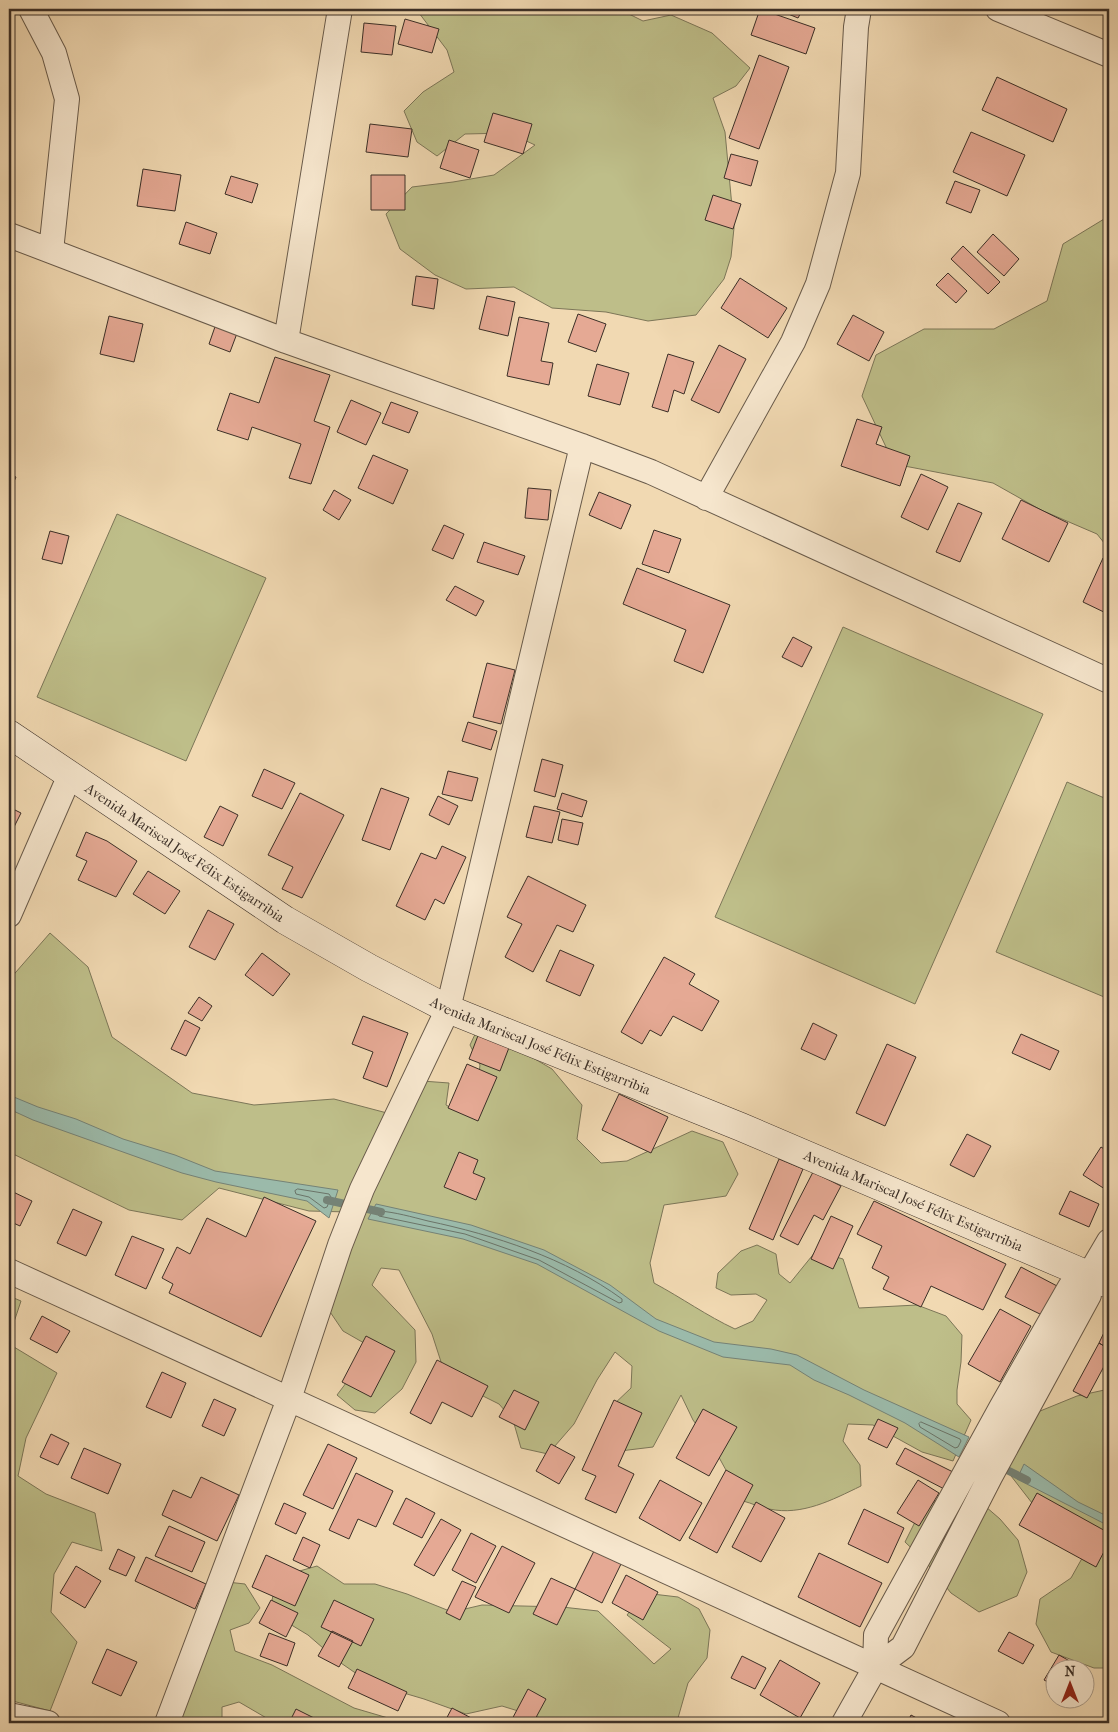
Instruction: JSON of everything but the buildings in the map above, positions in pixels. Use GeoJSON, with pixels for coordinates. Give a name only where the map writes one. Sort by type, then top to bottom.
{"type":"FeatureCollection","features":[{"type":"Feature","properties":{"kind":"main road","name":"Avenida Mariscal José Félix Estigarribia"},"geometry":{"type":"LineString","coordinates":[[9,734],[285,920],[369,968],[448,1009],[741,1127],[1099,1280]]}},
{"type":"Feature","properties":{"kind":"street"},"geometry":{"type":"LineString","coordinates":[[31,9],[54,53],[67,99],[51,251]]}},
{"type":"Feature","properties":{"kind":"street"},"geometry":{"type":"LineString","coordinates":[[286,341],[340,9]]}},
{"type":"Feature","properties":{"kind":"street"},"geometry":{"type":"LineString","coordinates":[[706,498],[793,342],[818,284],[848,173],[856,27],[859,9]]}},
{"type":"Feature","properties":{"kind":"street"},"geometry":{"type":"LineString","coordinates":[[998,9],[1109,55]]}},
{"type":"Feature","properties":{"kind":"street"},"geometry":{"type":"LineString","coordinates":[[9,234],[286,341],[651,472],[1109,681]]}},
{"type":"Feature","properties":{"kind":"street"},"geometry":{"type":"LineString","coordinates":[[167,1723],[289,1399],[340,1245],[362,1189],[448,1009],[582,446]]}},
{"type":"Feature","properties":{"kind":"street"},"geometry":{"type":"LineString","coordinates":[[9,915],[70,775]]}},
{"type":"Feature","properties":{"kind":"street"},"geometry":{"type":"LineString","coordinates":[[844,1723],[875,1668],[903,1647],[990,1477],[1013,1409],[1070,1287],[1099,1280],[1109,1241]]}},
{"type":"Feature","properties":{"kind":"street"},"geometry":{"type":"LineString","coordinates":[[9,1271],[998,1723]]}},
{"type":"Feature","properties":{"kind":"street"},"geometry":{"type":"LineString","coordinates":[[875,1668],[876,1635],[969,1467],[1013,1409]]}},
{"type":"Feature","properties":{"kind":"street"},"geometry":{"type":"LineString","coordinates":[[9,1715],[48,1723]]}},
{"type":"Feature","properties":{"kind":"green space"},"geometry":{"type":"Polygon","coordinates":[[[416,9],[619,9],[643,21],[671,15],[712,33],[750,68],[736,86],[713,98],[725,132],[734,228],[731,257],[724,279],[696,315],[648,321],[606,312],[552,308],[514,287],[466,289],[435,275],[400,249],[386,214],[412,187],[494,175],[535,145],[509,133],[465,134],[437,156],[417,142],[404,111],[423,92],[454,72],[447,50],[416,9]]]}},
{"type":"Feature","properties":{"kind":"green space"},"geometry":{"type":"Polygon","coordinates":[[[1109,216],[1109,549],[1097,534],[1041,510],[993,483],[894,464],[862,396],[876,355],[924,329],[994,329],[1047,301],[1063,244],[1109,216]]]}},
{"type":"Feature","properties":{"kind":"green space"},"geometry":{"type":"Polygon","coordinates":[[[117,514],[266,578],[186,761],[37,697],[117,514]]]}},
{"type":"Feature","properties":{"kind":"green space"},"geometry":{"type":"Polygon","coordinates":[[[843,627],[1043,714],[915,1004],[715,917],[843,627]]]}},
{"type":"Feature","properties":{"kind":"green space"},"geometry":{"type":"Polygon","coordinates":[[[1067,782],[1109,800],[1109,999],[996,952],[1067,782]]]}},
{"type":"Feature","properties":{"kind":"green space"},"geometry":{"type":"Polygon","coordinates":[[[50,933],[88,967],[112,1037],[192,1093],[254,1105],[334,1099],[387,1113],[349,1212],[309,1211],[219,1188],[182,1220],[129,1210],[9,1152],[9,980],[50,933]]]}},
{"type":"Feature","properties":{"kind":"green space"},"geometry":{"type":"Polygon","coordinates":[[[477,1030],[552,1069],[582,1105],[577,1139],[601,1163],[627,1161],[692,1131],[723,1142],[738,1174],[726,1196],[664,1205],[650,1263],[654,1283],[735,1329],[753,1321],[767,1300],[756,1294],[731,1295],[716,1288],[718,1273],[741,1251],[757,1245],[776,1254],[779,1274],[790,1283],[816,1251],[843,1259],[859,1308],[917,1305],[946,1316],[962,1335],[957,1404],[971,1420],[953,1461],[922,1452],[873,1425],[848,1424],[843,1441],[860,1465],[861,1486],[828,1501],[805,1508],[781,1511],[762,1508],[743,1501],[716,1452],[693,1420],[681,1395],[653,1447],[620,1451],[611,1407],[631,1388],[632,1366],[615,1352],[597,1380],[574,1424],[548,1454],[521,1448],[513,1420],[499,1404],[465,1387],[443,1368],[432,1334],[399,1270],[381,1268],[372,1285],[415,1330],[416,1362],[402,1389],[375,1413],[355,1410],[337,1395],[355,1371],[364,1343],[343,1331],[322,1300],[422,1081],[449,1083],[446,1105],[459,1112],[477,1091],[480,1065],[470,1045],[477,1030]]]}},
{"type":"Feature","properties":{"kind":"green space"},"geometry":{"type":"Polygon","coordinates":[[[9,1296],[21,1301],[9,1337],[9,1296]]]}},
{"type":"Feature","properties":{"kind":"green space"},"geometry":{"type":"Polygon","coordinates":[[[9,1344],[57,1373],[26,1438],[18,1476],[46,1494],[95,1513],[102,1551],[72,1542],[54,1574],[51,1612],[77,1642],[50,1711],[9,1700],[9,1344]]]}},
{"type":"Feature","properties":{"kind":"green space"},"geometry":{"type":"Polygon","coordinates":[[[1109,1389],[1109,1668],[1096,1668],[1096,1660],[1072,1660],[1051,1652],[1036,1624],[1040,1599],[1071,1578],[1085,1553],[1032,1503],[1001,1463],[1023,1418],[1077,1396],[1109,1389]]]}},
{"type":"Feature","properties":{"kind":"green space"},"geometry":{"type":"Polygon","coordinates":[[[948,1492],[978,1500],[1000,1519],[1018,1540],[1027,1572],[1017,1596],[979,1612],[951,1593],[925,1561],[905,1542],[920,1512],[948,1492]]]}},
{"type":"Feature","properties":{"kind":"green space"},"geometry":{"type":"Polygon","coordinates":[[[317,1566],[344,1584],[375,1584],[407,1594],[452,1612],[482,1605],[562,1607],[598,1611],[654,1664],[671,1649],[627,1615],[644,1593],[678,1597],[699,1609],[710,1630],[707,1658],[688,1683],[676,1723],[557,1723],[502,1706],[466,1714],[370,1683],[338,1661],[308,1635],[270,1612],[273,1595],[282,1576],[317,1566]]]}},
{"type":"Feature","properties":{"kind":"green space"},"geometry":{"type":"Polygon","coordinates":[[[218,1581],[245,1584],[260,1608],[249,1623],[230,1630],[235,1651],[272,1665],[354,1708],[405,1723],[275,1723],[239,1702],[222,1707],[222,1723],[161,1723],[218,1581]]]}},
{"type":"Feature","properties":{"kind":"water"},"geometry":{"type":"Polygon","coordinates":[[[9,1095],[38,1107],[76,1119],[123,1139],[175,1155],[215,1171],[338,1190],[329,1218],[307,1201],[182,1173],[33,1120],[9,1109],[9,1095]]]}},
{"type":"Feature","properties":{"kind":"water"},"geometry":{"type":"Polygon","coordinates":[[[376,1204],[471,1225],[544,1250],[610,1285],[656,1319],[714,1342],[771,1349],[797,1355],[864,1390],[969,1437],[959,1457],[905,1423],[814,1380],[790,1365],[723,1357],[659,1331],[537,1264],[463,1239],[368,1219],[376,1204]]]}},
{"type":"Feature","properties":{"kind":"water"},"geometry":{"type":"Polygon","coordinates":[[[1024,1464],[1078,1502],[1109,1517],[1109,1526],[1017,1479],[1024,1464]]]}},
{"type":"Feature","properties":{"kind":"waterway"},"geometry":{"type":"LineString","coordinates":[[327,1200],[381,1212]]}},
{"type":"Feature","properties":{"kind":"waterway"},"geometry":{"type":"LineString","coordinates":[[999,1466],[1027,1480]]}}]}
